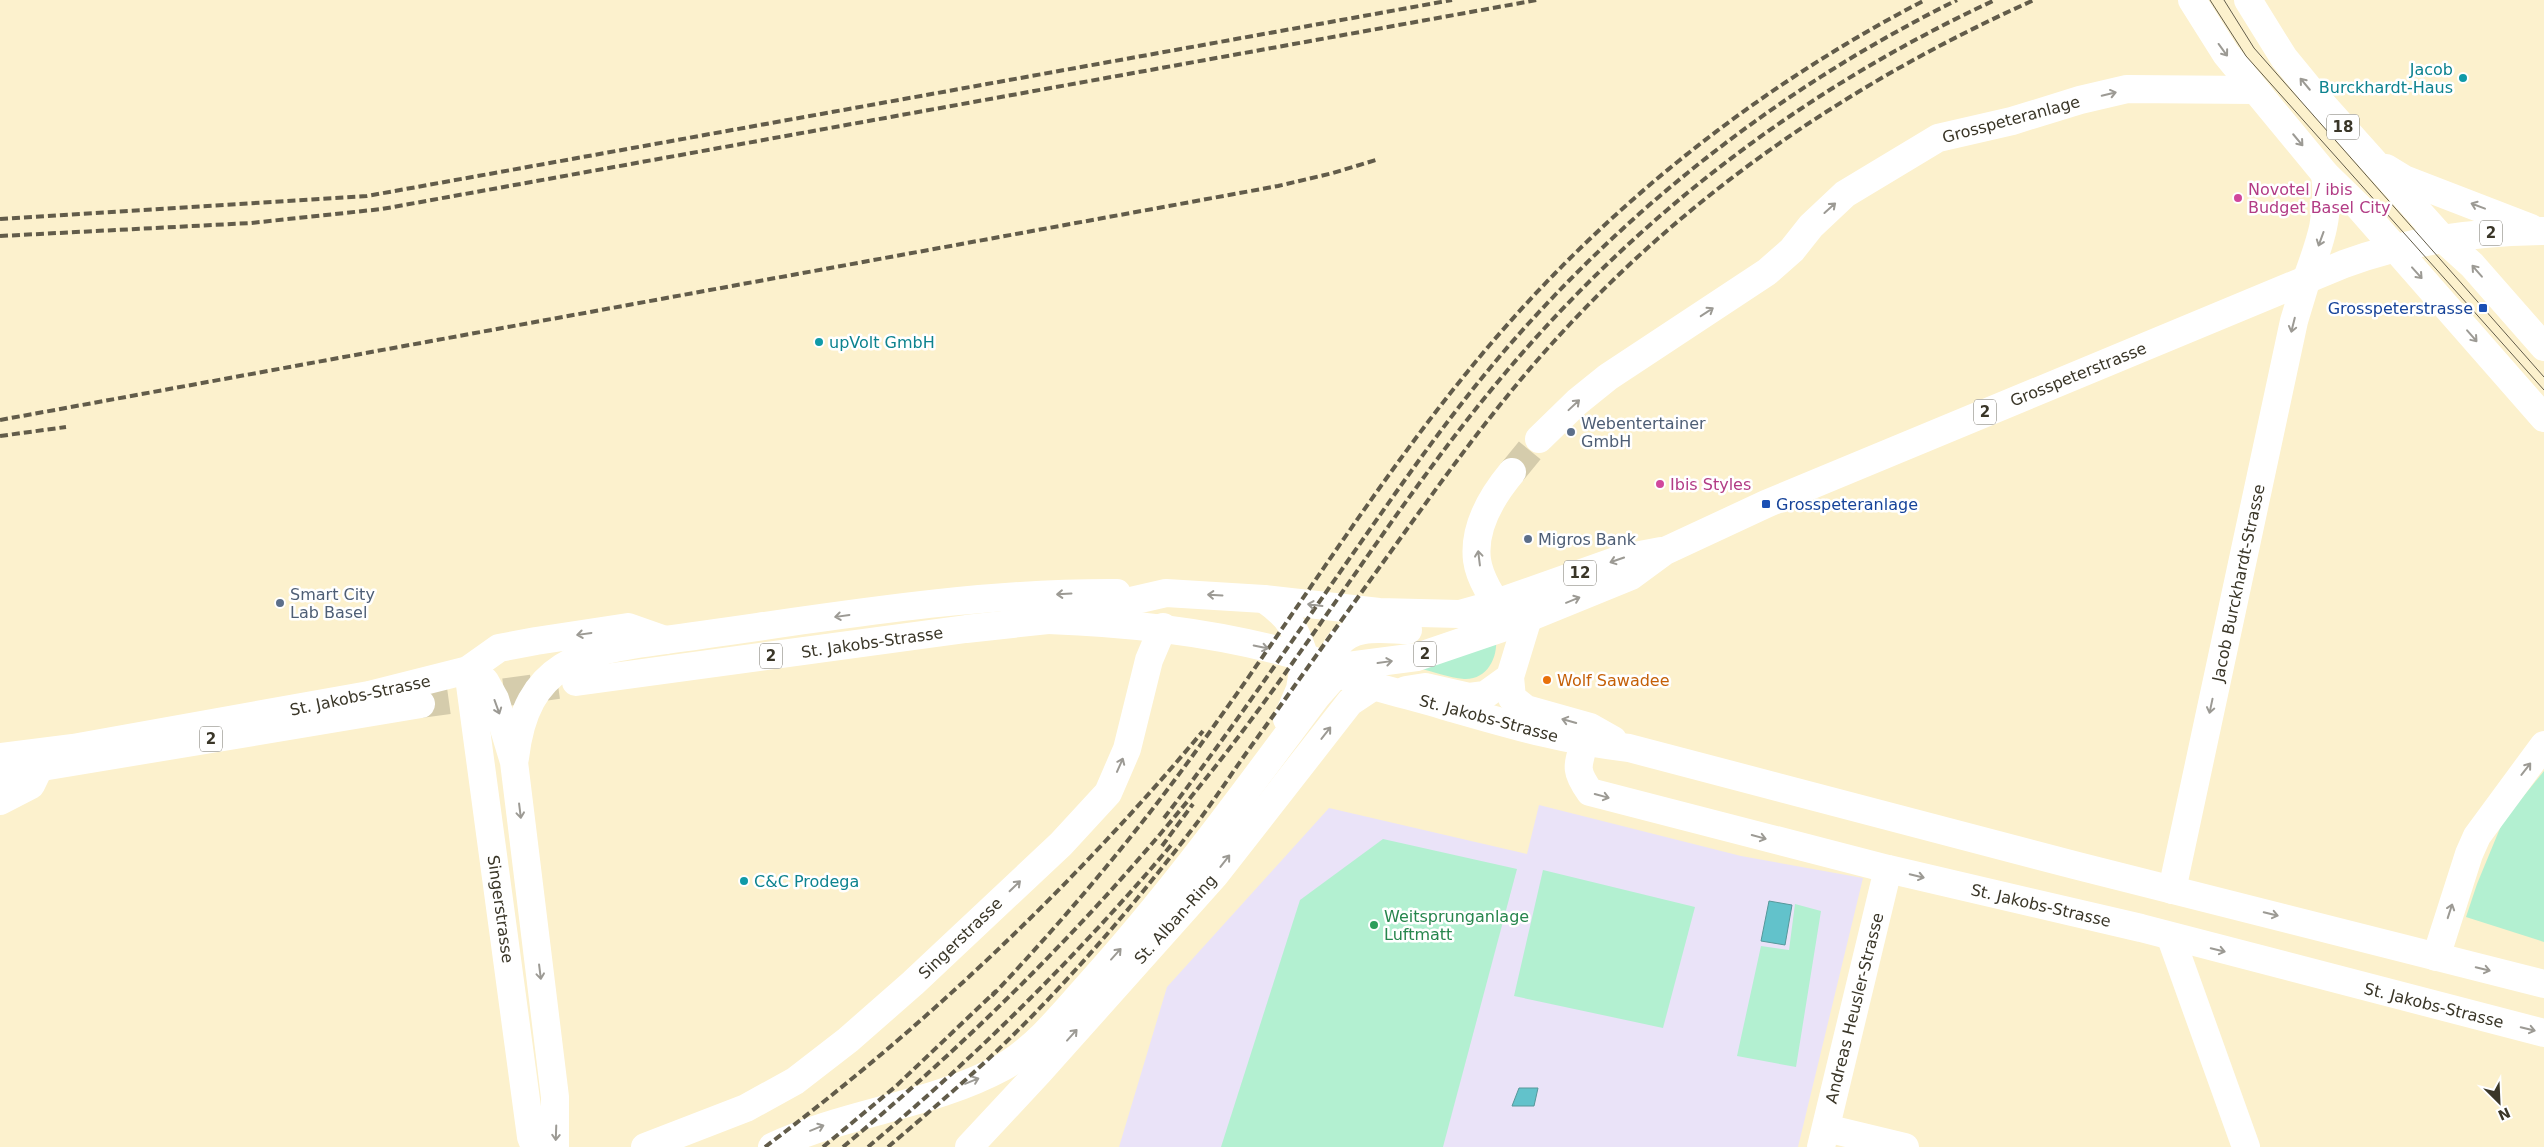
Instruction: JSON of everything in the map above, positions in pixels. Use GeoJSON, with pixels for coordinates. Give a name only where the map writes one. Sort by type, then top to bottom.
{"type":"FeatureCollection","features":[{"type":"Feature","properties":{"kind":"main road","name":"18"},"geometry":{"type":"LineString","coordinates":[[2192,0],[2213,36],[2325,174],[2359,207],[2544,418]]}},
{"type":"Feature","properties":{"kind":"main road","name":"18"},"geometry":{"type":"LineString","coordinates":[[2248,0],[2295,72],[2442,238]]}},
{"type":"Feature","properties":{"kind":"main road","name":"Grosspeteranlage"},"geometry":{"type":"LineString","coordinates":[[1539,439],[1577,402],[1608,377],[1767,272],[1792,250],[1811,226],[1845,194],[1938,138],[2012,121],[2080,100],[2127,89],[2255,90]]}},
{"type":"Feature","properties":{"kind":"main road"},"geometry":{"type":"LineString","coordinates":[[2357,143],[2378,162],[2404,179],[2542,231]]}},
{"type":"Feature","properties":{"kind":"main road","name":"Jacob Burckhardt-Strasse"},"geometry":{"type":"LineString","coordinates":[[2172,890],[2294,321],[2324,230],[2327,203],[2325,174]]}},
{"type":"Feature","properties":{"kind":"main road","name":"2"},"geometry":{"type":"LineString","coordinates":[[2442,238],[2542,231]]}},
{"type":"Feature","properties":{"kind":"main road"},"geometry":{"type":"LineString","coordinates":[[2442,238],[2472,265],[2544,347]]}},
{"type":"Feature","properties":{"kind":"main road","name":"Grosspeterstrasse"},"geometry":{"type":"LineString","coordinates":[[1345,674],[1348,666],[1417,656],[1519,629],[1631,576],[1665,551],[1776,500],[2307,278],[2394,247],[2442,238]]}},
{"type":"Feature","properties":{"kind":"main road"},"geometry":{"type":"LineString","coordinates":[[1512,472],[1500,486],[1478,532],[1477,560],[1496,603],[1519,629]]}},
{"type":"Feature","properties":{"kind":"main road","name":"Grosspeterstrasse"},"geometry":{"type":"LineString","coordinates":[[1345,674],[1339,643],[1348,635],[1359,630],[1437,630],[1460,614],[1624,558],[1665,551]]}},
{"type":"Feature","properties":{"kind":"main road"},"geometry":{"type":"LineString","coordinates":[[514,762],[517,738],[527,707],[541,687],[557,670],[583,656],[604,648],[890,610],[1040,595],[1166,593]]}},
{"type":"Feature","properties":{"kind":"main road","name":"St. Jakobs-Strasse"},"geometry":{"type":"LineString","coordinates":[[576,682],[966,629],[1048,620],[1166,593],[1264,599]]}},
{"type":"Feature","properties":{"kind":"main road"},"geometry":{"type":"LineString","coordinates":[[772,1147],[827,1124],[967,1083],[1018,1057],[1056,1020],[1133,936],[1184,875],[1316,697],[1345,674],[1299,638],[1284,613],[1264,599]]}},
{"type":"Feature","properties":{"kind":"main road","name":"Grosspeterstrasse"},"geometry":{"type":"LineString","coordinates":[[1264,599],[1363,610],[1460,614]]}},
{"type":"Feature","properties":{"kind":"main road","name":"St. Jakobs-Strasse"},"geometry":{"type":"LineString","coordinates":[[1048,620],[1116,622],[1163,627],[1214,637],[1345,674],[1520,728],[1584,744],[1630,748],[2172,890],[2544,984]]}},
{"type":"Feature","properties":{"kind":"main road","name":"Singerstrasse"},"geometry":{"type":"LineString","coordinates":[[645,1147],[746,1108],[795,1081],[848,1040],[1061,844],[1108,793],[1127,749],[1149,660],[1163,627]]}},
{"type":"Feature","properties":{"kind":"main road","name":"St. Jakobs-Strasse"},"geometry":{"type":"LineString","coordinates":[[0,757],[46,752],[370,695],[468,670],[499,648],[536,640],[628,628],[665,640]]}},
{"type":"Feature","properties":{"kind":"main road","name":"St. Jakobs-Strasse"},"geometry":{"type":"LineString","coordinates":[[1519,629],[1510,676],[1512,698],[1526,709],[1590,727],[1630,748]]}},
{"type":"Feature","properties":{"kind":"main road"},"geometry":{"type":"LineString","coordinates":[[468,670],[485,682],[494,699],[514,762],[555,1097],[556,1147]]}},
{"type":"Feature","properties":{"kind":"main road","name":"Singerstrasse"},"geometry":{"type":"LineString","coordinates":[[468,670],[531,1137],[536,1147]]}},
{"type":"Feature","properties":{"kind":"main road","name":"St. Jakobs-Strasse"},"geometry":{"type":"LineString","coordinates":[[1345,674],[1425,687],[1468,697],[1485,695],[1510,676]]}},
{"type":"Feature","properties":{"kind":"main road","name":"St. Alban-Ring"},"geometry":{"type":"LineString","coordinates":[[969,1147],[1039,1072],[1215,875],[1350,702],[1345,674]]}},
{"type":"Feature","properties":{"kind":"main road","name":"St. Jakobs-Strasse"},"geometry":{"type":"LineString","coordinates":[[0,774],[422,704]]}},
{"type":"Feature","properties":{"kind":"main road","name":"St. Jakobs-Strasse"},"geometry":{"type":"LineString","coordinates":[[1584,744],[1578,765],[1579,776],[1590,792],[1888,869],[2140,928],[2171,938],[2544,1033]]}},
{"type":"Feature","properties":{"kind":"main road"},"geometry":{"type":"LineString","coordinates":[[2436,957],[2469,854],[2477,836],[2544,746]]}},
{"type":"Feature","properties":{"kind":"main road"},"geometry":{"type":"LineString","coordinates":[[0,801],[31,785],[37,776],[46,752]]}},
{"type":"Feature","properties":{"kind":"main road","name":"Andreas Heusler-Strasse"},"geometry":{"type":"LineString","coordinates":[[1824,1138],[1888,869]]}},
{"type":"Feature","properties":{"kind":"main road"},"geometry":{"type":"LineString","coordinates":[[2171,938],[2246,1147]]}},
{"type":"Feature","properties":{"kind":"main road"},"geometry":{"type":"LineString","coordinates":[[1824,1138],[1905,1147]]}},
{"type":"Feature","properties":{"kind":"shaded area"},"geometry":{"type":"Polygon","coordinates":[[[1539,805],[1741,856],[1863,878],[1798,1147],[1119,1147],[1167,987],[1329,808],[1527,854],[1539,805]]]}},
{"type":"Feature","properties":{"kind":"green space"},"geometry":{"type":"Polygon","coordinates":[[[1496,638],[1493,660],[1485,672],[1479,676],[1464,679],[1417,668],[1496,638]]]}},
{"type":"Feature","properties":{"kind":"green space"},"geometry":{"type":"Polygon","coordinates":[[[2544,771],[2544,942],[2466,917],[2477,884],[2503,821],[2544,771]]]}},
{"type":"Feature","properties":{"kind":"green space"},"geometry":{"type":"Polygon","coordinates":[[[1383,839],[1517,869],[1443,1147],[1221,1147],[1300,900],[1383,839]]]}},
{"type":"Feature","properties":{"kind":"green space"},"geometry":{"type":"Polygon","coordinates":[[[1543,870],[1695,907],[1663,1028],[1514,996],[1543,870]]]}},
{"type":"Feature","properties":{"kind":"green space"},"geometry":{"type":"Polygon","coordinates":[[[1795,904],[1821,911],[1796,1067],[1737,1056],[1761,946],[1789,950],[1795,904]]]}},
{"type":"Feature","properties":{"kind":"water"},"geometry":{"type":"Polygon","coordinates":[[[1769,901],[1792,905],[1785,945],[1761,941],[1769,901]]]}},
{"type":"Feature","properties":{"kind":"water"},"geometry":{"type":"Polygon","coordinates":[[[1519,1088],[1538,1088],[1534,1106],[1512,1106],[1519,1088]]]}},
{"type":"Feature","properties":{"kind":"tunnel"},"geometry":{"type":"LineString","coordinates":[[1512,472],[1539,439]]}},
{"type":"Feature","properties":{"kind":"tunnel"},"geometry":{"type":"LineString","coordinates":[[421,704],[558,685]]}},
{"type":"Feature","properties":{"kind":"tram line"},"geometry":{"type":"LineString","coordinates":[[2210,0],[2246,56],[2544,390]]}},
{"type":"Feature","properties":{"kind":"tram line"},"geometry":{"type":"LineString","coordinates":[[2224,0],[2254,48],[2544,377]]}},
{"type":"Feature","properties":{"kind":"railway"},"geometry":{"type":"LineString","coordinates":[[0,219],[367,196],[1452,0]]}},
{"type":"Feature","properties":{"kind":"railway"},"geometry":{"type":"LineString","coordinates":[[0,236],[251,223],[382,209],[1537,0]]}},
{"type":"Feature","properties":{"kind":"railway"},"geometry":{"type":"LineString","coordinates":[[992,996],[1052,931],[1137,829],[1190,759],[1416,438],[1488,347],[1535,295],[1584,245],[1636,197],[1690,152],[1804,70],[1925,0]]}},
{"type":"Feature","properties":{"kind":"railway"},"geometry":{"type":"LineString","coordinates":[[1164,818],[1244,709],[1437,436],[1488,370],[1554,296],[1605,245],[1658,197],[1714,152],[1832,70],[1893,33],[1957,0]]}},
{"type":"Feature","properties":{"kind":"railway"},"geometry":{"type":"LineString","coordinates":[[843,1147],[988,1017],[1079,925],[1123,877],[1166,827],[1246,727],[1428,471],[1466,421],[1506,372],[1558,314],[1612,259],[1670,207],[1730,159],[1793,114],[1858,72],[1926,34],[1995,0]]}},
{"type":"Feature","properties":{"kind":"railway"},"geometry":{"type":"LineString","coordinates":[[888,1147],[1005,1043],[1078,967],[1124,914],[1198,821],[1477,434],[1522,378],[1570,324],[1620,273],[1673,225],[1729,181],[1786,139],[1845,100],[1969,31],[2034,0]]}},
{"type":"Feature","properties":{"kind":"railway"},"geometry":{"type":"LineString","coordinates":[[0,420],[1278,186],[1333,173],[1376,160]]}},
{"type":"Feature","properties":{"kind":"railway"},"geometry":{"type":"LineString","coordinates":[[0,436],[66,427]]}},
{"type":"Feature","properties":{"kind":"railway"},"geometry":{"type":"LineString","coordinates":[[765,1147],[883,1053],[996,951],[1103,844],[1203,731]]}},
{"type":"Feature","properties":{"kind":"railway"},"geometry":{"type":"LineString","coordinates":[[1162,846],[1193,804]]}},
{"type":"Feature","properties":{"kind":"railway"},"geometry":{"type":"LineString","coordinates":[[868,1147],[989,1039],[1102,924],[1173,843]]}},
{"type":"Feature","properties":{"kind":"railway"},"geometry":{"type":"LineString","coordinates":[[823,1147],[895,1087],[996,991]]}},
{"type":"Feature","properties":{"kind":"place","name":"Jacob Burckhardt-Haus"},"geometry":{"type":"Point","coordinates":[2463,78]}},
{"type":"Feature","properties":{"kind":"place","name":"Novotel / ibis Budget Basel City"},"geometry":{"type":"Point","coordinates":[2238,198]}},
{"type":"Feature","properties":{"kind":"place","name":"Grosspeterstrasse"},"geometry":{"type":"Point","coordinates":[2483,308]}},
{"type":"Feature","properties":{"kind":"place","name":"upVolt GmbH"},"geometry":{"type":"Point","coordinates":[819,342]}},
{"type":"Feature","properties":{"kind":"place","name":"Webentertainer GmbH"},"geometry":{"type":"Point","coordinates":[1571,432]}},
{"type":"Feature","properties":{"kind":"place","name":"Ibis Styles"},"geometry":{"type":"Point","coordinates":[1660,484]}},
{"type":"Feature","properties":{"kind":"place","name":"Grosspeteranlage"},"geometry":{"type":"Point","coordinates":[1766,504]}},
{"type":"Feature","properties":{"kind":"place","name":"Migros Bank"},"geometry":{"type":"Point","coordinates":[1528,539]}},
{"type":"Feature","properties":{"kind":"place","name":"Smart City Lab Basel"},"geometry":{"type":"Point","coordinates":[280,603]}},
{"type":"Feature","properties":{"kind":"place","name":"Wolf Sawadee"},"geometry":{"type":"Point","coordinates":[1547,680]}},
{"type":"Feature","properties":{"kind":"place","name":"C&C Prodega"},"geometry":{"type":"Point","coordinates":[744,881]}},
{"type":"Feature","properties":{"kind":"place","name":"Weitsprunganlage Luftmatt"},"geometry":{"type":"Point","coordinates":[1374,925]}}]}
